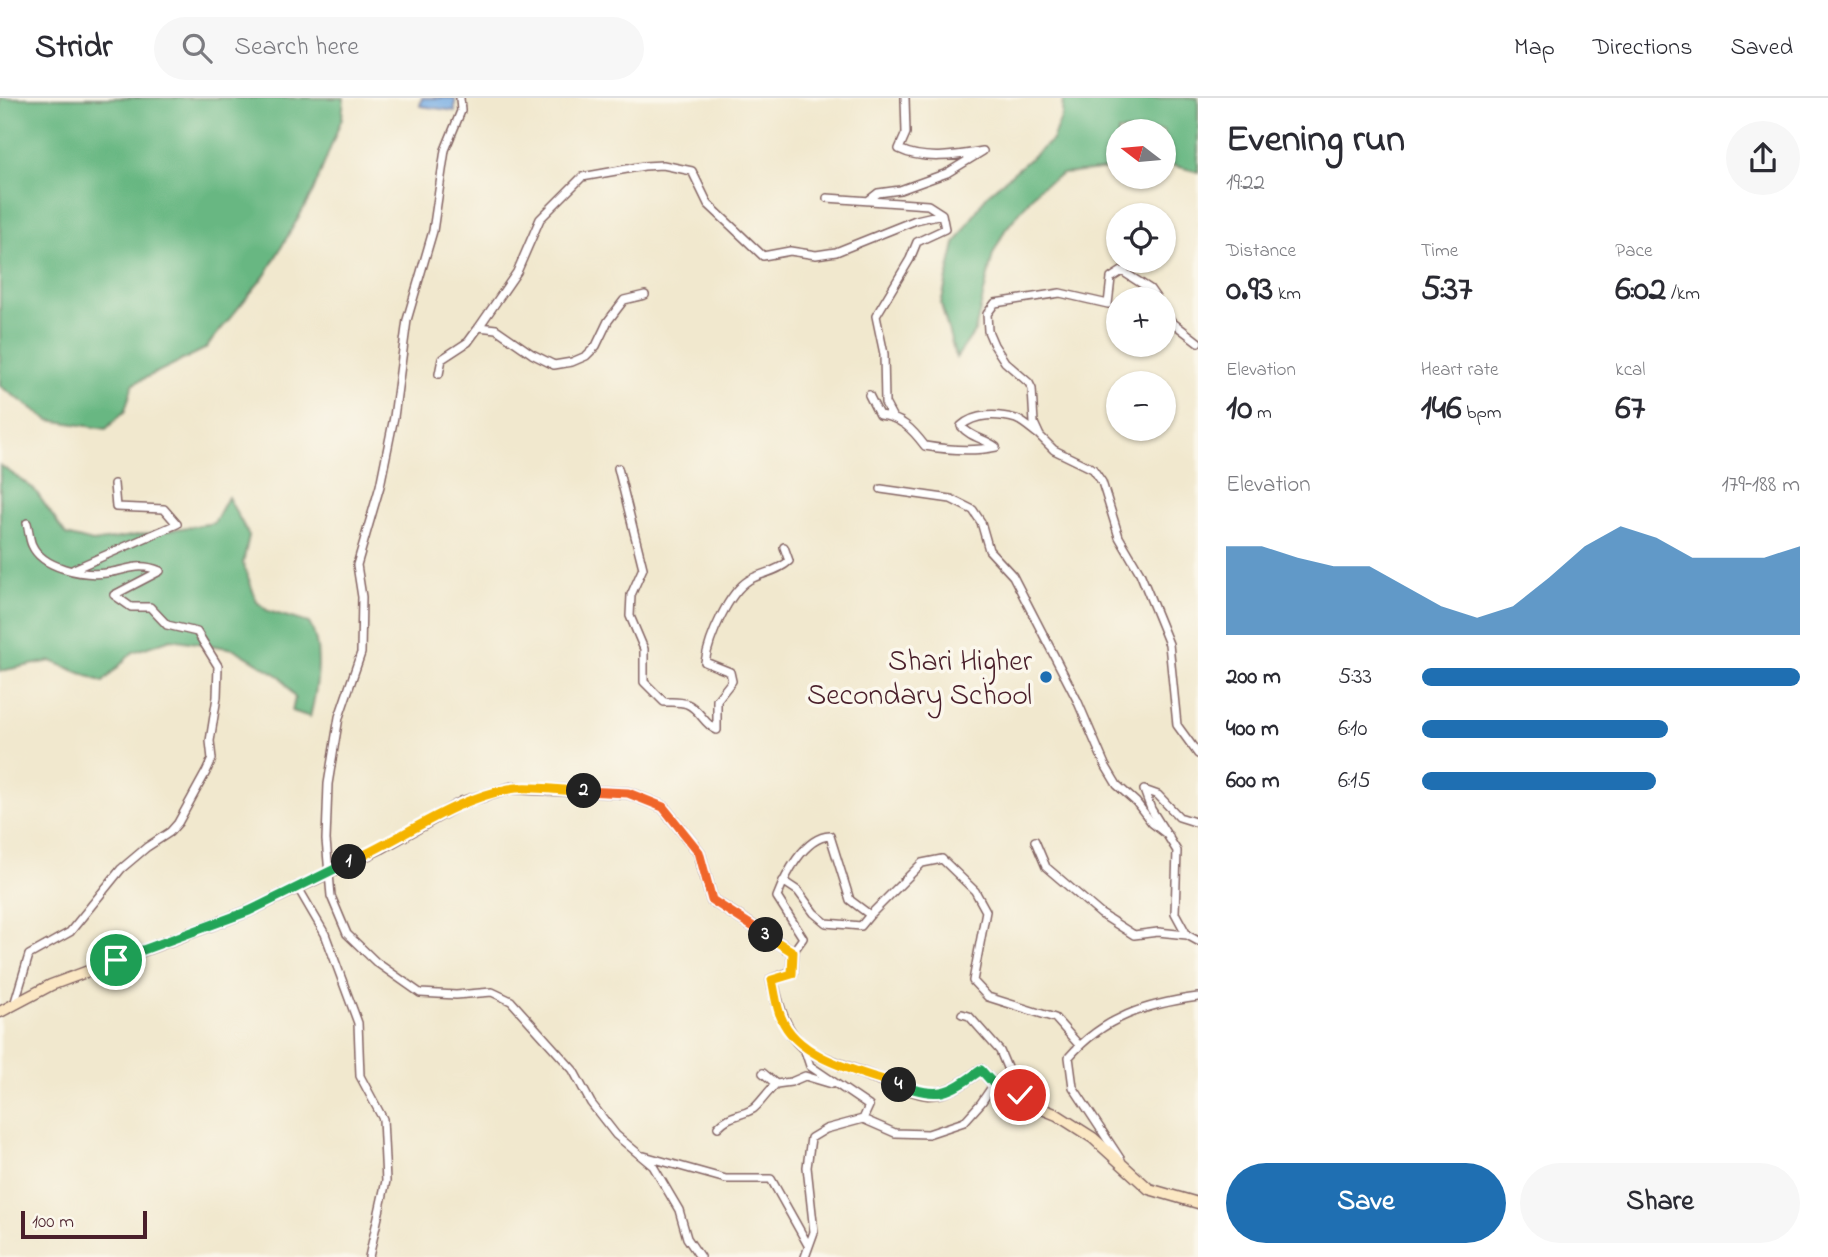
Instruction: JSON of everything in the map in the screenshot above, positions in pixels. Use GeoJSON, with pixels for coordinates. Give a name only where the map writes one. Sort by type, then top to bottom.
{"type":"FeatureCollection","features":[{"type":"Feature","properties":{"kind":"street"},"geometry":{"type":"LineString","coordinates":[[460,98],[461,111],[444,150],[433,231],[407,320],[396,404],[380,486],[357,565],[362,597],[361,653],[339,717],[332,749],[326,814],[331,896],[347,934],[376,962],[420,993],[456,995],[492,992],[511,1001],[573,1070],[591,1103],[616,1135],[653,1166],[679,1210],[687,1238],[700,1257]]}},
{"type":"Feature","properties":{"kind":"street"},"geometry":{"type":"LineString","coordinates":[[869,200],[878,193],[900,190],[947,173],[983,151],[961,155],[913,156],[899,149],[905,134],[905,98]]}},
{"type":"Feature","properties":{"kind":"street"},"geometry":{"type":"LineString","coordinates":[[439,374],[442,359],[468,342],[517,272],[540,219],[582,177],[663,165],[692,172],[708,204],[763,256],[790,251],[816,255],[836,251],[916,220],[942,214]]}},
{"type":"Feature","properties":{"kind":"street"},"geometry":{"type":"LineString","coordinates":[[827,198],[928,205],[942,214],[945,229],[917,242],[910,259],[876,316],[884,354],[884,403],[892,416]]}},
{"type":"Feature","properties":{"kind":"street"},"geometry":{"type":"LineString","coordinates":[[1110,287],[1111,278],[1122,271],[1147,287]]}},
{"type":"Feature","properties":{"kind":"street"},"geometry":{"type":"LineString","coordinates":[[1040,436],[1034,423],[1032,389],[1029,383],[1005,362],[994,345],[988,331],[988,314],[995,303],[1060,293],[1106,304]]}},
{"type":"Feature","properties":{"kind":"street"},"geometry":{"type":"LineString","coordinates":[[480,327],[496,329],[532,354],[554,365],[572,362],[586,356],[596,346],[608,321],[624,300],[645,295]]}},
{"type":"Feature","properties":{"kind":"street"},"geometry":{"type":"LineString","coordinates":[[1176,325],[1198,342]]}},
{"type":"Feature","properties":{"kind":"street"},"geometry":{"type":"LineString","coordinates":[[869,395],[879,415],[892,416],[910,426],[925,446],[949,450],[982,450],[996,447],[985,439],[968,435],[961,426],[970,419],[986,415],[1018,419],[1054,450],[1093,469],[1101,482],[1119,537],[1140,573],[1169,644],[1177,725],[1198,754]]}},
{"type":"Feature","properties":{"kind":"street"},"geometry":{"type":"LineString","coordinates":[[618,468],[643,568],[631,595],[630,616],[644,649],[643,682],[664,702],[685,703],[696,709],[709,727],[717,730],[717,700],[733,681],[730,672],[705,662],[708,644],[730,601],[741,586],[753,578],[780,570],[789,561],[784,547]]}},
{"type":"Feature","properties":{"kind":"street"},"geometry":{"type":"LineString","coordinates":[[71,571],[177,524],[164,509],[116,507],[114,485]]}},
{"type":"Feature","properties":{"kind":"street"},"geometry":{"type":"LineString","coordinates":[[880,489],[951,499],[973,510],[981,522],[989,550],[1013,576],[1019,587],[1117,785],[1136,802],[1152,822],[1169,835]]}},
{"type":"Feature","properties":{"kind":"street"},"geometry":{"type":"LineString","coordinates":[[14,1005],[29,955],[70,932],[121,869],[178,823],[212,759],[210,741],[217,697],[218,666],[197,632],[167,625],[150,607],[131,607],[114,595],[160,570],[145,565],[103,573],[71,571],[45,561],[33,546],[27,523]]}},
{"type":"Feature","properties":{"kind":"street"},"geometry":{"type":"LineString","coordinates":[[0,1012],[51,985],[249,911],[381,848],[463,802],[511,788],[628,793],[663,807],[699,852],[712,900],[793,952]]}},
{"type":"Feature","properties":{"kind":"street"},"geometry":{"type":"LineString","coordinates":[[1187,935],[1175,913],[1177,851],[1151,809],[1144,790],[1158,795],[1179,817],[1198,823]]}},
{"type":"Feature","properties":{"kind":"street"},"geometry":{"type":"LineString","coordinates":[[863,1119],[869,1106],[810,1066],[804,1048],[781,1019],[772,980],[792,974],[793,952],[803,938],[777,897],[800,853],[825,836],[830,836],[850,900],[870,915]]}},
{"type":"Feature","properties":{"kind":"street"},"geometry":{"type":"LineString","coordinates":[[1035,841],[1046,867],[1101,914],[1134,935],[1158,932],[1187,935],[1198,941]]}},
{"type":"Feature","properties":{"kind":"street"},"geometry":{"type":"LineString","coordinates":[[783,881],[798,891],[814,913],[826,923],[861,926],[922,863],[942,859],[975,891],[986,911],[973,981],[988,998],[1055,1018],[1079,1045]]}},
{"type":"Feature","properties":{"kind":"street"},"geometry":{"type":"LineString","coordinates":[[297,886],[325,934],[358,1023],[360,1076],[383,1119],[386,1181],[369,1257]]}},
{"type":"Feature","properties":{"kind":"street"},"geometry":{"type":"LineString","coordinates":[[1127,1169],[1073,1087],[1069,1058],[1086,1038],[1136,1009],[1198,997]]}},
{"type":"Feature","properties":{"kind":"street"},"geometry":{"type":"LineString","coordinates":[[962,1013],[969,1016],[1000,1051],[1013,1082],[1027,1103]]}},
{"type":"Feature","properties":{"kind":"street"},"geometry":{"type":"LineString","coordinates":[[804,1048],[843,1066],[927,1094],[953,1090],[981,1070],[1001,1092],[1057,1115],[1093,1138],[1149,1189],[1198,1203]]}},
{"type":"Feature","properties":{"kind":"street"},"geometry":{"type":"LineString","coordinates":[[763,1073],[776,1084]]}},
{"type":"Feature","properties":{"kind":"street"},"geometry":{"type":"LineString","coordinates":[[719,1127],[726,1119],[754,1108],[776,1084],[805,1076],[846,1089]]}},
{"type":"Feature","properties":{"kind":"street"},"geometry":{"type":"LineString","coordinates":[[805,1257],[814,1232],[807,1167],[811,1138],[826,1129],[863,1119],[895,1133],[928,1134],[964,1122],[994,1084]]}},
{"type":"Feature","properties":{"kind":"street"},"geometry":{"type":"LineString","coordinates":[[640,1156],[726,1179],[771,1179],[808,1245]]}},
{"type":"Feature","properties":{"kind":"green space"},"geometry":{"type":"Polygon","coordinates":[[[0,98],[344,98],[342,118],[313,192],[266,274],[205,349],[133,384],[125,411],[106,429],[49,420],[0,386],[0,98]]]}},
{"type":"Feature","properties":{"kind":"green space"},"geometry":{"type":"Polygon","coordinates":[[[1063,98],[1198,98],[1198,172],[1176,166],[1176,119],[1106,119],[1106,169],[1063,174],[1039,188],[1005,230],[993,254],[975,331],[956,358],[941,304],[955,244],[987,195],[1052,140],[1062,115],[1063,98]]]}},
{"type":"Feature","properties":{"kind":"green space"},"geometry":{"type":"Polygon","coordinates":[[[0,465],[34,489],[66,535],[93,542],[214,523],[228,497],[249,536],[243,563],[257,602],[268,611],[309,623],[314,633],[318,669],[310,717],[292,711],[295,698],[281,677],[234,649],[171,639],[133,652],[103,682],[51,661],[0,671],[0,465]]]}},
{"type":"Feature","properties":{"kind":"water"},"geometry":{"type":"Polygon","coordinates":[[[422,98],[455,98],[455,111],[420,106],[422,98]]]}},
{"type":"Feature","properties":{"kind":"place","name":"Shari Higher Secondary School"},"geometry":{"type":"Point","coordinates":[1046,677]}},
{"type":"Feature","properties":{"kind":"route"},"geometry":{"type":"LineString","coordinates":[[116,960],[249,911],[381,848],[463,802],[511,788],[628,793],[663,807],[699,852],[712,900],[793,952],[792,974],[772,980],[781,1019],[804,1048],[843,1066],[927,1094],[953,1090],[981,1070],[1001,1092],[1027,1103],[1020,1095]]}}]}
